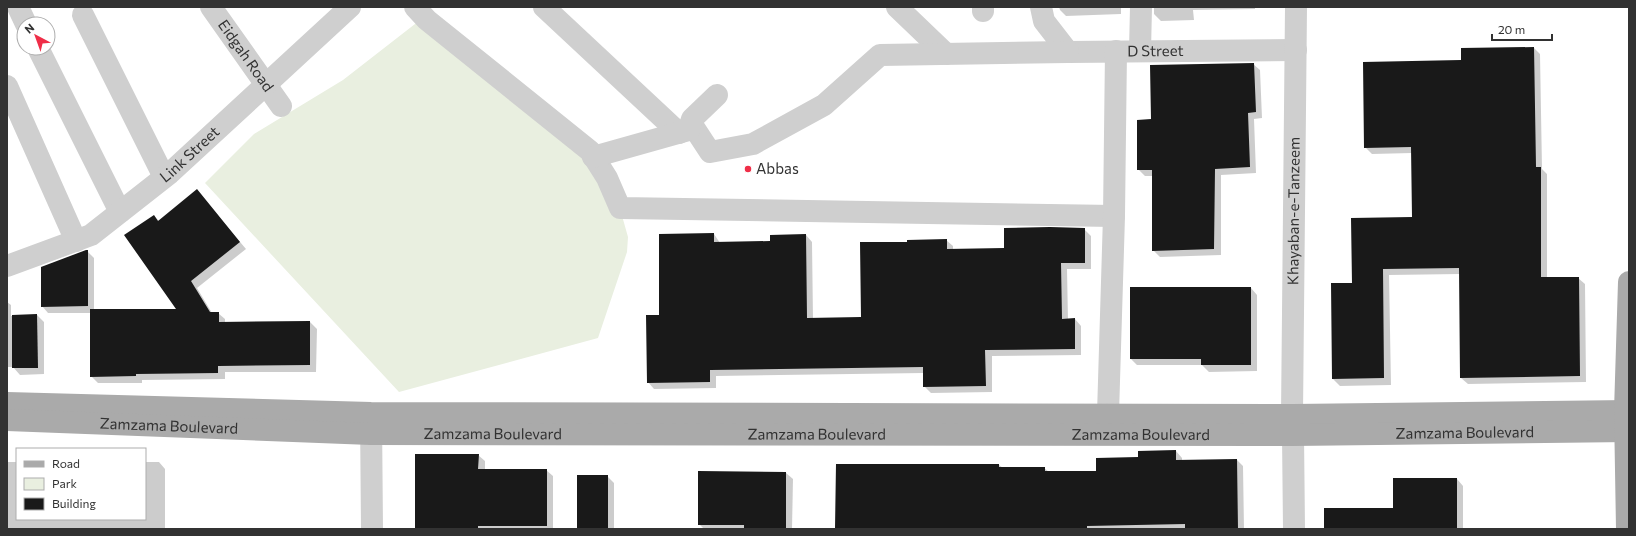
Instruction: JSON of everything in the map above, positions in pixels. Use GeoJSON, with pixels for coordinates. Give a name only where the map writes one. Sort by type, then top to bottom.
{"type":"FeatureCollection","features":[{"type":"Feature","properties":{"kind":"main road"},"geometry":{"type":"LineString","coordinates":[[1627,529],[1629,282]]}},
{"type":"Feature","properties":{"kind":"main road","name":"Zamzama Boulevard"},"geometry":{"type":"LineString","coordinates":[[7,403],[371,424],[1108,414],[1292,425]]}},
{"type":"Feature","properties":{"kind":"main road","name":"Zamzama Boulevard"},"geometry":{"type":"LineString","coordinates":[[7,420],[371,424],[1292,425],[1627,421]]}},
{"type":"Feature","properties":{"kind":"street","name":"Eidgah Road"},"geometry":{"type":"LineString","coordinates":[[211,7],[281,106]]}},
{"type":"Feature","properties":{"kind":"street","name":"Link Street"},"geometry":{"type":"LineString","coordinates":[[7,266],[91,235],[164,177],[350,7]]}},
{"type":"Feature","properties":{"kind":"street"},"geometry":{"type":"LineString","coordinates":[[415,7],[427,20],[590,151],[607,178],[620,208],[1114,216]]}},
{"type":"Feature","properties":{"kind":"street"},"geometry":{"type":"LineString","coordinates":[[544,7],[685,128]]}},
{"type":"Feature","properties":{"kind":"street"},"geometry":{"type":"LineString","coordinates":[[897,7],[946,54]]}},
{"type":"Feature","properties":{"kind":"street"},"geometry":{"type":"LineString","coordinates":[[1041,7],[1044,22],[1068,52]]}},
{"type":"Feature","properties":{"kind":"street"},"geometry":{"type":"LineString","coordinates":[[1140,51],[1141,7]]}},
{"type":"Feature","properties":{"kind":"street","name":"Khayaban-e-Tanzeem"},"geometry":{"type":"LineString","coordinates":[[1294,529],[1292,425],[1296,7]]}},
{"type":"Feature","properties":{"kind":"street"},"geometry":{"type":"LineString","coordinates":[[83,14],[164,177]]}},
{"type":"Feature","properties":{"kind":"street","name":"D Street"},"geometry":{"type":"LineString","coordinates":[[685,128],[710,152],[753,144],[824,105],[880,55],[1296,50]]}},
{"type":"Feature","properties":{"kind":"street"},"geometry":{"type":"LineString","coordinates":[[1108,414],[1114,216],[1116,51]]}},
{"type":"Feature","properties":{"kind":"street"},"geometry":{"type":"LineString","coordinates":[[42,56],[120,212]]}},
{"type":"Feature","properties":{"kind":"street"},"geometry":{"type":"LineString","coordinates":[[7,86],[76,241]]}},
{"type":"Feature","properties":{"kind":"street"},"geometry":{"type":"LineString","coordinates":[[593,157],[685,128],[717,94]]}},
{"type":"Feature","properties":{"kind":"street"},"geometry":{"type":"LineString","coordinates":[[371,424],[372,529]]}},
{"type":"Feature","properties":{"kind":"green space"},"geometry":{"type":"Polygon","coordinates":[[[424,17],[590,151],[617,198],[628,237],[627,252],[598,338],[399,392],[205,183],[254,134],[343,80],[424,17]]]}},
{"type":"Feature","properties":{"kind":"building"},"geometry":{"type":"Polygon","coordinates":[[[1534,47],[1536,167],[1541,167],[1541,277],[1579,277],[1580,376],[1460,378],[1459,268],[1383,269],[1384,378],[1332,379],[1331,283],[1352,283],[1351,218],[1412,217],[1411,147],[1364,148],[1363,62],[1461,60],[1461,48],[1534,47]]]}},
{"type":"Feature","properties":{"kind":"building"},"geometry":{"type":"Polygon","coordinates":[[[1254,63],[1256,112],[1248,113],[1250,167],[1215,169],[1214,249],[1152,251],[1152,170],[1137,170],[1137,120],[1151,119],[1150,65],[1254,63]]]}},
{"type":"Feature","properties":{"kind":"building"},"geometry":{"type":"Polygon","coordinates":[[[197,189],[240,242],[191,281],[210,312],[219,312],[219,322],[310,321],[310,365],[218,366],[218,373],[136,374],[136,376],[90,377],[90,309],[176,309],[124,235],[154,215],[158,221],[197,189]]]}},
{"type":"Feature","properties":{"kind":"building"},"geometry":{"type":"Polygon","coordinates":[[[1004,228],[1085,228],[1085,263],[1061,263],[1062,319],[1075,318],[1075,349],[985,350],[986,386],[923,387],[923,367],[710,370],[710,382],[647,383],[646,315],[659,315],[659,234],[714,233],[714,242],[770,241],[770,235],[806,234],[807,318],[861,317],[860,242],[907,242],[907,240],[947,239],[947,249],[1004,248],[1004,228]]]}},
{"type":"Feature","properties":{"kind":"building"},"geometry":{"type":"Polygon","coordinates":[[[88,250],[88,306],[41,307],[41,267],[88,250]]]}},
{"type":"Feature","properties":{"kind":"building"},"geometry":{"type":"Polygon","coordinates":[[[1130,287],[1251,287],[1251,365],[1201,365],[1201,359],[1130,359],[1130,287]]]}},
{"type":"Feature","properties":{"kind":"building"},"geometry":{"type":"Polygon","coordinates":[[[37,314],[38,368],[12,368],[12,315],[37,314]]]}},
{"type":"Feature","properties":{"kind":"building"},"geometry":{"type":"Polygon","coordinates":[[[1176,450],[1176,460],[1237,459],[1238,529],[1185,529],[1185,524],[1087,526],[1087,529],[835,529],[836,464],[999,464],[999,467],[1045,467],[1045,471],[1096,471],[1096,458],[1138,457],[1138,451],[1176,450]]]}},
{"type":"Feature","properties":{"kind":"building"},"geometry":{"type":"Polygon","coordinates":[[[415,454],[479,454],[478,469],[547,469],[547,526],[478,526],[478,529],[415,529],[415,454]]]}},
{"type":"Feature","properties":{"kind":"building"},"geometry":{"type":"Polygon","coordinates":[[[698,471],[786,472],[786,529],[744,529],[744,525],[698,525],[698,471]]]}},
{"type":"Feature","properties":{"kind":"building"},"geometry":{"type":"Polygon","coordinates":[[[577,475],[608,475],[608,529],[577,529],[577,475]]]}},
{"type":"Feature","properties":{"kind":"building"},"geometry":{"type":"Polygon","coordinates":[[[1393,478],[1457,478],[1457,529],[1324,529],[1324,508],[1393,508],[1393,478]]]}},
{"type":"Feature","properties":{"kind":"place","name":"Abbas"},"geometry":{"type":"Point","coordinates":[748,169]}}]}
